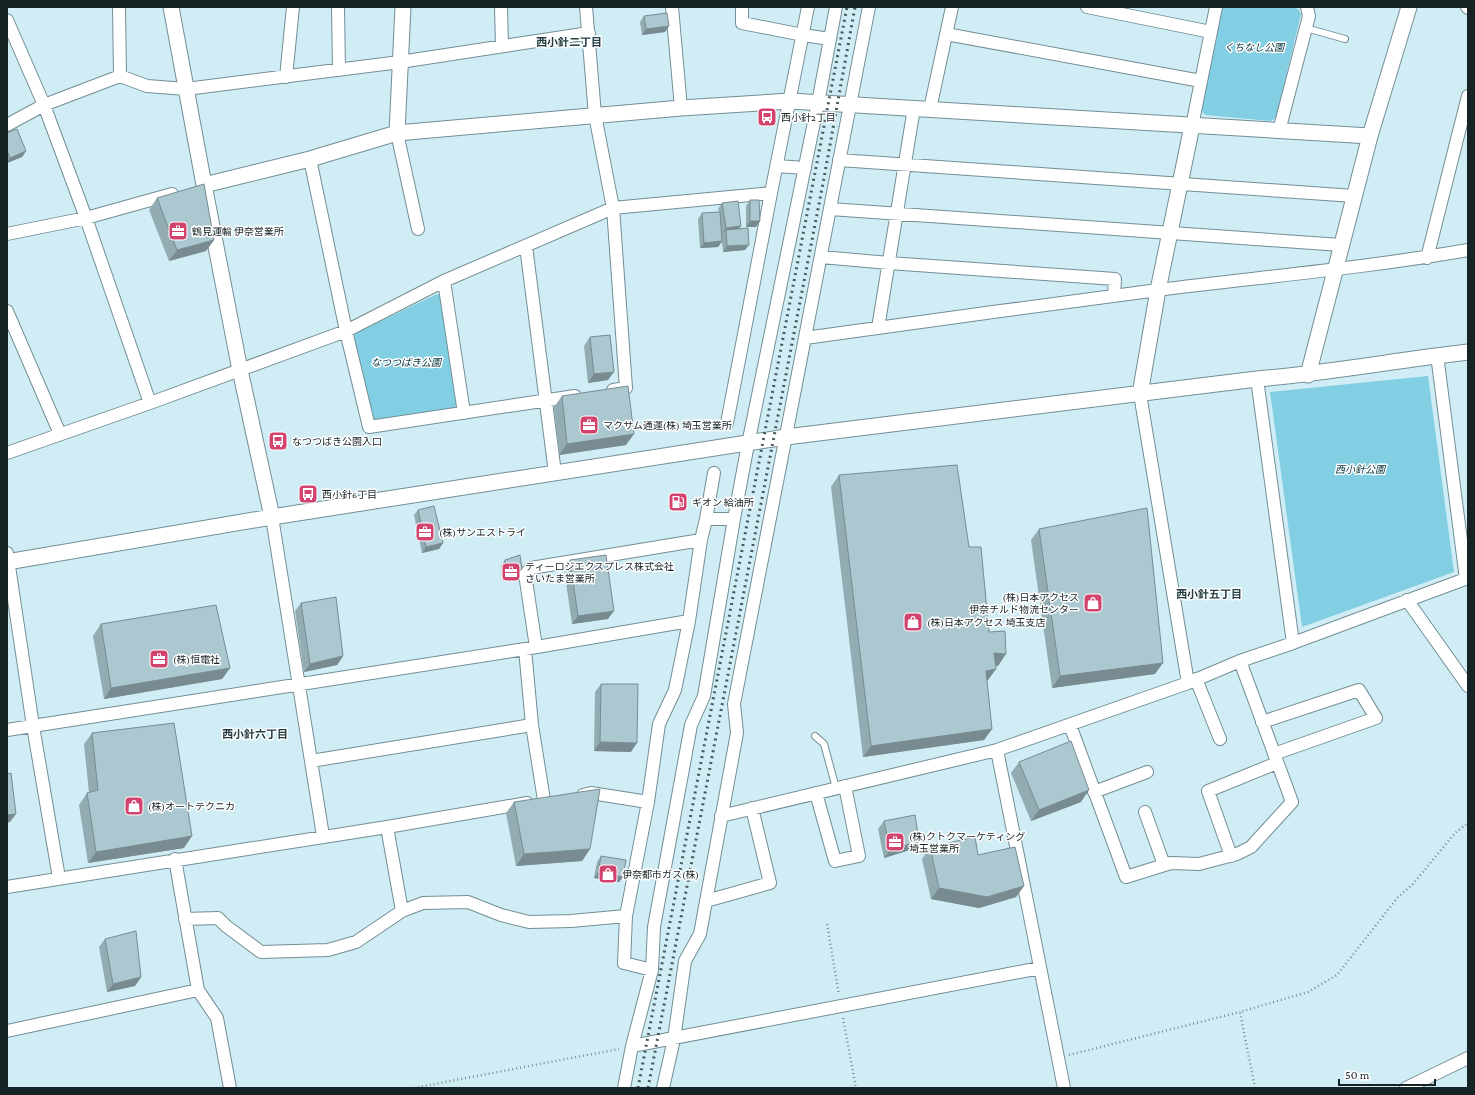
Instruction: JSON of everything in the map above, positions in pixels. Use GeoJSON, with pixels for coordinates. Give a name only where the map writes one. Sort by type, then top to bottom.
{"type":"FeatureCollection","features":[{"type":"Feature","properties":{"kind":"street"},"geometry":{"type":"LineString","coordinates":[[119,7],[120,76]]}},
{"type":"Feature","properties":{"kind":"street"},"geometry":{"type":"LineString","coordinates":[[171,7],[240,370],[272,517],[323,836]]}},
{"type":"Feature","properties":{"kind":"street"},"geometry":{"type":"LineString","coordinates":[[286,77],[293,7]]}},
{"type":"Feature","properties":{"kind":"street"},"geometry":{"type":"LineString","coordinates":[[338,7],[339,70]]}},
{"type":"Feature","properties":{"kind":"street"},"geometry":{"type":"LineString","coordinates":[[403,7],[397,133],[418,230]]}},
{"type":"Feature","properties":{"kind":"street"},"geometry":{"type":"LineString","coordinates":[[501,7],[502,46]]}},
{"type":"Feature","properties":{"kind":"street"},"geometry":{"type":"LineString","coordinates":[[586,7],[595,116],[613,208],[626,388],[604,391]]}},
{"type":"Feature","properties":{"kind":"street"},"geometry":{"type":"LineString","coordinates":[[672,7],[681,108]]}},
{"type":"Feature","properties":{"kind":"street"},"geometry":{"type":"LineString","coordinates":[[742,7],[742,23],[830,39]]}},
{"type":"Feature","properties":{"kind":"street"},"geometry":{"type":"LineString","coordinates":[[727,423],[808,7]]}},
{"type":"Feature","properties":{"kind":"street"},"geometry":{"type":"LineString","coordinates":[[624,1088],[632,1046],[652,970],[654,927],[691,725],[704,696],[748,444],[805,168],[836,7]]}},
{"type":"Feature","properties":{"kind":"street"},"geometry":{"type":"LineString","coordinates":[[663,1088],[674,1039],[685,961],[700,934],[737,733],[734,704],[869,7]]}},
{"type":"Feature","properties":{"kind":"street"},"geometry":{"type":"LineString","coordinates":[[930,109],[952,7]]}},
{"type":"Feature","properties":{"kind":"street"},"geometry":{"type":"LineString","coordinates":[[1086,7],[1126,11],[1211,32]]}},
{"type":"Feature","properties":{"kind":"street"},"geometry":{"type":"LineString","coordinates":[[1216,7],[1158,290],[1140,394],[1192,681],[1220,739]]}},
{"type":"Feature","properties":{"kind":"street"},"geometry":{"type":"LineString","coordinates":[[1279,131],[1309,16],[1307,7]]}},
{"type":"Feature","properties":{"kind":"street"},"geometry":{"type":"LineString","coordinates":[[1308,375],[1370,136],[1409,7]]}},
{"type":"Feature","properties":{"kind":"street"},"geometry":{"type":"LineString","coordinates":[[7,20],[44,105],[86,218],[150,402]]}},
{"type":"Feature","properties":{"kind":"street"},"geometry":{"type":"LineString","coordinates":[[7,125],[44,105],[120,76],[147,86],[186,89],[400,62],[589,33]]}},
{"type":"Feature","properties":{"kind":"street"},"geometry":{"type":"LineString","coordinates":[[946,34],[1201,81]]}},
{"type":"Feature","properties":{"kind":"street"},"geometry":{"type":"LineString","coordinates":[[1427,258],[1468,96]]}},
{"type":"Feature","properties":{"kind":"street"},"geometry":{"type":"LineString","coordinates":[[7,234],[86,218],[204,185],[310,159],[397,133],[681,108],[790,101],[1370,136]]}},
{"type":"Feature","properties":{"kind":"street"},"geometry":{"type":"LineString","coordinates":[[878,328],[914,108]]}},
{"type":"Feature","properties":{"kind":"street"},"geometry":{"type":"LineString","coordinates":[[310,159],[346,331],[369,427],[590,394]]}},
{"type":"Feature","properties":{"kind":"street"},"geometry":{"type":"LineString","coordinates":[[839,160],[1354,196]]}},
{"type":"Feature","properties":{"kind":"street"},"geometry":{"type":"LineString","coordinates":[[776,166],[805,168]]}},
{"type":"Feature","properties":{"kind":"street"},"geometry":{"type":"LineString","coordinates":[[7,452],[346,331],[444,281],[613,208],[771,193]]}},
{"type":"Feature","properties":{"kind":"street"},"geometry":{"type":"LineString","coordinates":[[830,209],[896,215],[1341,244]]}},
{"type":"Feature","properties":{"kind":"street"},"geometry":{"type":"LineString","coordinates":[[526,246],[555,473]]}},
{"type":"Feature","properties":{"kind":"street"},"geometry":{"type":"LineString","coordinates":[[805,338],[1158,290],[1427,258],[1468,250]]}},
{"type":"Feature","properties":{"kind":"street"},"geometry":{"type":"LineString","coordinates":[[821,256],[888,263],[1115,279],[1114,296]]}},
{"type":"Feature","properties":{"kind":"street"},"geometry":{"type":"LineString","coordinates":[[444,281],[464,413]]}},
{"type":"Feature","properties":{"kind":"street"},"geometry":{"type":"LineString","coordinates":[[7,311],[60,434]]}},
{"type":"Feature","properties":{"kind":"street"},"geometry":{"type":"LineString","coordinates":[[59,878],[32,726],[8,559],[786,437],[1257,379],[1308,375],[1437,355],[1468,352]]}},
{"type":"Feature","properties":{"kind":"street"},"geometry":{"type":"LineString","coordinates":[[721,816],[997,750],[1192,681],[1240,661],[1293,643],[1467,578],[1437,355]]}},
{"type":"Feature","properties":{"kind":"street"},"geometry":{"type":"LineString","coordinates":[[1257,379],[1293,643]]}},
{"type":"Feature","properties":{"kind":"street"},"geometry":{"type":"LineString","coordinates":[[652,970],[624,963],[626,916],[648,802],[659,724],[675,690],[689,621],[701,540],[714,473]]}},
{"type":"Feature","properties":{"kind":"street"},"geometry":{"type":"LineString","coordinates":[[706,519],[734,519]]}},
{"type":"Feature","properties":{"kind":"street"},"geometry":{"type":"LineString","coordinates":[[7,887],[323,836],[388,827],[548,800],[532,725],[530,648],[525,574],[531,568],[701,540]]}},
{"type":"Feature","properties":{"kind":"street"},"geometry":{"type":"LineString","coordinates":[[1407,600],[1468,686]]}},
{"type":"Feature","properties":{"kind":"street"},"geometry":{"type":"LineString","coordinates":[[7,730],[299,683],[530,648],[689,621]]}},
{"type":"Feature","properties":{"kind":"street"},"geometry":{"type":"LineString","coordinates":[[1070,725],[1126,877],[1171,863],[1200,864],[1231,856],[1252,847],[1292,802],[1240,661]]}},
{"type":"Feature","properties":{"kind":"street"},"geometry":{"type":"LineString","coordinates":[[1231,856],[1208,791],[1276,759],[1376,718],[1359,690],[1262,722]]}},
{"type":"Feature","properties":{"kind":"street"},"geometry":{"type":"LineString","coordinates":[[311,761],[532,725]]}},
{"type":"Feature","properties":{"kind":"street"},"geometry":{"type":"LineString","coordinates":[[997,750],[1064,1088]]}},
{"type":"Feature","properties":{"kind":"street"},"geometry":{"type":"LineString","coordinates":[[1094,792],[1147,772]]}},
{"type":"Feature","properties":{"kind":"street"},"geometry":{"type":"LineString","coordinates":[[816,793],[835,861],[859,856],[840,787]]}},
{"type":"Feature","properties":{"kind":"street"},"geometry":{"type":"LineString","coordinates":[[568,797],[591,793],[648,802]]}},
{"type":"Feature","properties":{"kind":"street"},"geometry":{"type":"LineString","coordinates":[[706,901],[770,883],[752,808]]}},
{"type":"Feature","properties":{"kind":"street"},"geometry":{"type":"LineString","coordinates":[[1146,812],[1164,865]]}},
{"type":"Feature","properties":{"kind":"street"},"geometry":{"type":"LineString","coordinates":[[388,827],[402,911]]}},
{"type":"Feature","properties":{"kind":"street"},"geometry":{"type":"LineString","coordinates":[[175,860],[198,990],[217,1018],[230,1088]]}},
{"type":"Feature","properties":{"kind":"street"},"geometry":{"type":"LineString","coordinates":[[185,919],[218,918],[226,926],[261,952],[328,950],[356,942],[402,911],[423,903],[468,902],[529,922],[571,921],[626,916]]}},
{"type":"Feature","properties":{"kind":"street"},"geometry":{"type":"LineString","coordinates":[[632,1046],[1040,968]]}},
{"type":"Feature","properties":{"kind":"street"},"geometry":{"type":"LineString","coordinates":[[7,1031],[198,990]]}},
{"type":"Feature","properties":{"kind":"street"},"geometry":{"type":"LineString","coordinates":[[1406,1088],[1468,1058]]}},
{"type":"Feature","properties":{"kind":"lane"},"geometry":{"type":"LineString","coordinates":[[1306,28],[1345,40]]}},
{"type":"Feature","properties":{"kind":"lane"},"geometry":{"type":"LineString","coordinates":[[815,736],[824,744],[840,787]]}},
{"type":"Feature","properties":{"kind":"path"},"geometry":{"type":"LineString","coordinates":[[1058,1058],[1240,1012],[1308,992],[1337,975],[1398,897],[1413,884],[1455,833],[1468,823]]}},
{"type":"Feature","properties":{"kind":"path"},"geometry":{"type":"LineString","coordinates":[[1240,1012],[1255,1088]]}},
{"type":"Feature","properties":{"kind":"path"},"geometry":{"type":"LineString","coordinates":[[414,1088],[632,1046]]}},
{"type":"Feature","properties":{"kind":"green space","name":"くちなし公園"},"geometry":{"type":"Polygon","coordinates":[[[1223,7],[1291,7],[1298,9],[1301,14],[1276,118],[1271,121],[1205,115],[1201,110],[1223,7]]]}},
{"type":"Feature","properties":{"kind":"green space","name":"なつつばき公園"},"geometry":{"type":"Polygon","coordinates":[[[437,294],[442,296],[458,403],[453,410],[376,422],[370,418],[354,337],[356,333],[437,294]]]}},
{"type":"Feature","properties":{"kind":"green space","name":"西小針公園"},"geometry":{"type":"Polygon","coordinates":[[[1428,376],[1454,572],[1302,627],[1270,392],[1428,376]]]}},
{"type":"Feature","properties":{"kind":"building"},"geometry":{"type":"Polygon","coordinates":[[[667,13],[669,26],[646,29],[644,16],[667,13]]]}},
{"type":"Feature","properties":{"kind":"building"},"geometry":{"type":"Polygon","coordinates":[[[17,129],[26,151],[10,158],[7,151],[7,133],[17,129]]]}},
{"type":"Feature","properties":{"kind":"building"},"geometry":{"type":"Polygon","coordinates":[[[204,184],[214,240],[177,250],[157,198],[204,184]]]}},
{"type":"Feature","properties":{"kind":"building"},"geometry":{"type":"Polygon","coordinates":[[[750,200],[759,200],[760,221],[750,221],[750,200]]]}},
{"type":"Feature","properties":{"kind":"building"},"geometry":{"type":"Polygon","coordinates":[[[738,201],[741,226],[726,228],[722,203],[738,201]]]}},
{"type":"Feature","properties":{"kind":"building"},"geometry":{"type":"Polygon","coordinates":[[[720,212],[722,241],[704,243],[702,213],[720,212]]]}},
{"type":"Feature","properties":{"kind":"building"},"geometry":{"type":"Polygon","coordinates":[[[748,228],[749,245],[727,246],[726,230],[748,228]]]}},
{"type":"Feature","properties":{"kind":"building"},"geometry":{"type":"Polygon","coordinates":[[[610,335],[614,372],[594,374],[590,337],[610,335]]]}},
{"type":"Feature","properties":{"kind":"building"},"geometry":{"type":"Polygon","coordinates":[[[628,386],[634,434],[567,444],[562,396],[628,386]]]}},
{"type":"Feature","properties":{"kind":"building"},"geometry":{"type":"Polygon","coordinates":[[[957,465],[969,547],[981,547],[989,632],[1005,631],[1006,654],[994,653],[996,669],[986,671],[992,729],[871,746],[839,475],[957,465]]]}},
{"type":"Feature","properties":{"kind":"building"},"geometry":{"type":"Polygon","coordinates":[[[434,506],[443,543],[426,547],[418,510],[434,506]]]}},
{"type":"Feature","properties":{"kind":"building"},"geometry":{"type":"Polygon","coordinates":[[[1147,508],[1163,663],[1060,676],[1039,529],[1147,508]]]}},
{"type":"Feature","properties":{"kind":"building"},"geometry":{"type":"Polygon","coordinates":[[[520,555],[522,569],[506,572],[505,560],[520,555]]]}},
{"type":"Feature","properties":{"kind":"building"},"geometry":{"type":"Polygon","coordinates":[[[606,555],[614,611],[578,616],[570,560],[606,555]]]}},
{"type":"Feature","properties":{"kind":"building"},"geometry":{"type":"Polygon","coordinates":[[[336,597],[343,656],[310,664],[301,603],[336,597]]]}},
{"type":"Feature","properties":{"kind":"building"},"geometry":{"type":"Polygon","coordinates":[[[216,605],[230,668],[111,688],[101,624],[216,605]]]}},
{"type":"Feature","properties":{"kind":"building"},"geometry":{"type":"Polygon","coordinates":[[[601,684],[638,684],[637,743],[600,742],[601,684]]]}},
{"type":"Feature","properties":{"kind":"building"},"geometry":{"type":"Polygon","coordinates":[[[174,723],[192,836],[96,852],[87,793],[98,790],[92,733],[174,723]]]}},
{"type":"Feature","properties":{"kind":"building"},"geometry":{"type":"Polygon","coordinates":[[[1071,741],[1089,790],[1039,810],[1019,762],[1071,741]]]}},
{"type":"Feature","properties":{"kind":"building"},"geometry":{"type":"Polygon","coordinates":[[[11,773],[16,814],[7,815],[7,774],[11,773]]]}},
{"type":"Feature","properties":{"kind":"building"},"geometry":{"type":"Polygon","coordinates":[[[600,789],[590,849],[524,854],[514,802],[600,789]]]}},
{"type":"Feature","properties":{"kind":"building"},"geometry":{"type":"Polygon","coordinates":[[[915,815],[919,841],[890,850],[884,821],[915,815]]]}},
{"type":"Feature","properties":{"kind":"building"},"geometry":{"type":"Polygon","coordinates":[[[975,837],[978,855],[1015,847],[1024,886],[987,897],[939,888],[930,847],[975,837]]]}},
{"type":"Feature","properties":{"kind":"building"},"geometry":{"type":"Polygon","coordinates":[[[601,856],[626,860],[623,877],[598,872],[601,856]]]}},
{"type":"Feature","properties":{"kind":"building"},"geometry":{"type":"Polygon","coordinates":[[[136,931],[141,977],[113,984],[105,939],[136,931]]]}},
{"type":"Feature","properties":{"kind":"railway"},"geometry":{"type":"LineString","coordinates":[[638,1088],[847,7]]}},
{"type":"Feature","properties":{"kind":"railway"},"geometry":{"type":"LineString","coordinates":[[648,1088],[824,178],[855,7]]}},
{"type":"Feature","properties":{"kind":"place","name":"西小針2丁目"},"geometry":{"type":"Point","coordinates":[767,117]}},
{"type":"Feature","properties":{"kind":"place","name":"鶴見運輸 伊奈営業所"},"geometry":{"type":"Point","coordinates":[178,231]}},
{"type":"Feature","properties":{"kind":"place","name":"マクサム通運(株) 埼玉営業所"},"geometry":{"type":"Point","coordinates":[589,425]}},
{"type":"Feature","properties":{"kind":"place","name":"なつつばき公園入口"},"geometry":{"type":"Point","coordinates":[278,441]}},
{"type":"Feature","properties":{"kind":"place","name":"西小針6丁目"},"geometry":{"type":"Point","coordinates":[308,494]}},
{"type":"Feature","properties":{"kind":"place","name":"ギオン 給油所"},"geometry":{"type":"Point","coordinates":[678,502]}},
{"type":"Feature","properties":{"kind":"place","name":"(株)サンエストライ"},"geometry":{"type":"Point","coordinates":[425,532]}},
{"type":"Feature","properties":{"kind":"place","name":"ティーロジエクスプレス株式会社 さいたま営業所"},"geometry":{"type":"Point","coordinates":[511,572]}},
{"type":"Feature","properties":{"kind":"place","name":"(株)日本アクセス 伊奈チルド物流センター"},"geometry":{"type":"Point","coordinates":[1093,603]}},
{"type":"Feature","properties":{"kind":"place","name":"(株)日本アクセス 埼玉支店"},"geometry":{"type":"Point","coordinates":[913,622]}},
{"type":"Feature","properties":{"kind":"place","name":"(株)恒電社"},"geometry":{"type":"Point","coordinates":[159,659]}},
{"type":"Feature","properties":{"kind":"place","name":"(株)オートテクニカ"},"geometry":{"type":"Point","coordinates":[134,806]}},
{"type":"Feature","properties":{"kind":"place","name":"(株)クトクマーケティング 埼玉営業所"},"geometry":{"type":"Point","coordinates":[895,842]}},
{"type":"Feature","properties":{"kind":"place","name":"伊奈都市ガス(株)"},"geometry":{"type":"Point","coordinates":[608,874]}},
{"type":"Feature","properties":{"kind":"district","name":"西小針二丁目"},"geometry":{"type":"Point","coordinates":[569,42]}},
{"type":"Feature","properties":{"kind":"district","name":"西小針五丁目"},"geometry":{"type":"Point","coordinates":[1209,594]}},
{"type":"Feature","properties":{"kind":"district","name":"西小針六丁目"},"geometry":{"type":"Point","coordinates":[255,734]}}]}
